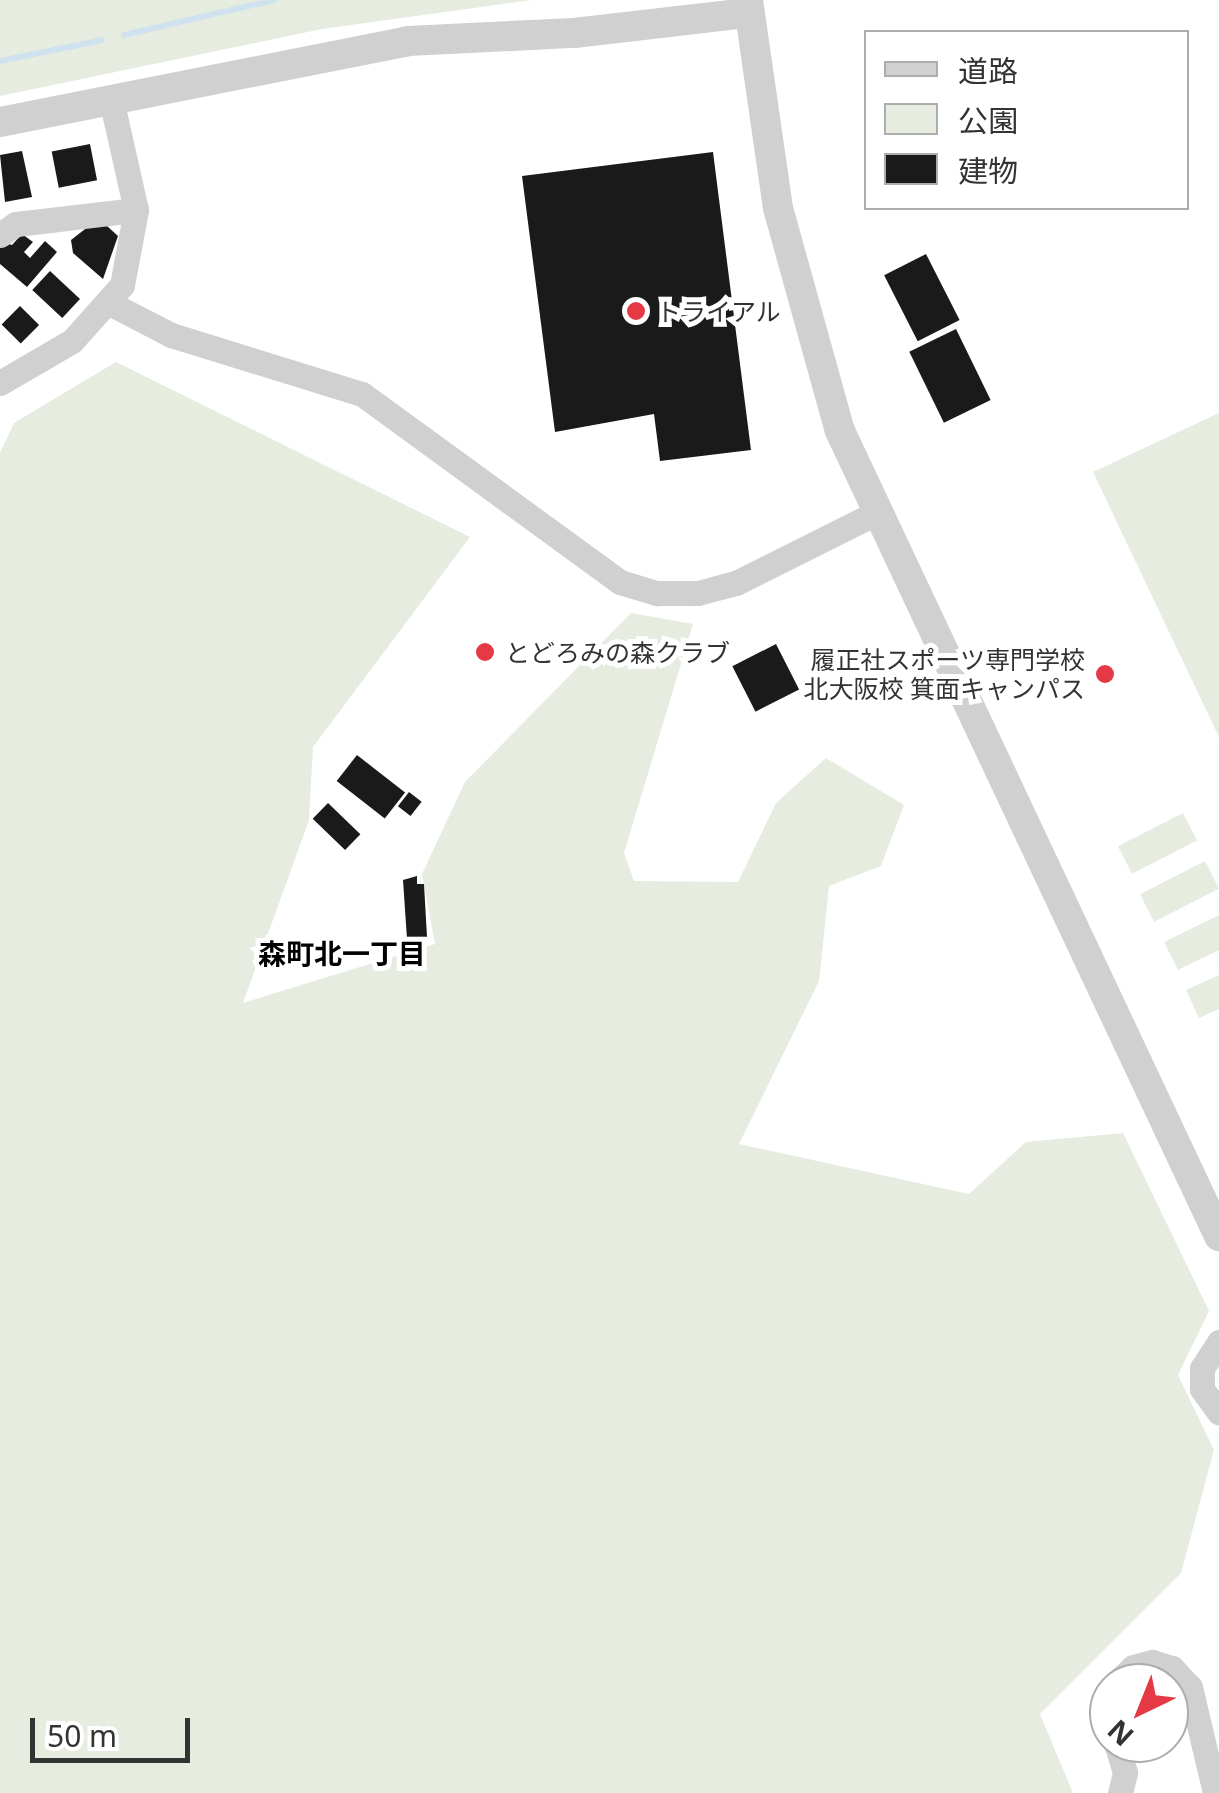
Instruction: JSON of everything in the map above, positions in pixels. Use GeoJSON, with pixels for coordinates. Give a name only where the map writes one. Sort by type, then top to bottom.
{"type":"FeatureCollection","features":[{"type":"Feature","properties":{"kind":"street"},"geometry":{"type":"LineString","coordinates":[[0,122],[408,41],[574,34],[748,7],[796,286],[817,365],[874,514],[1219,1236]]}},
{"type":"Feature","properties":{"kind":"street"},"geometry":{"type":"LineString","coordinates":[[0,382],[72,341],[111,304],[132,251],[136,210],[111,99]]}},
{"type":"Feature","properties":{"kind":"street"},"geometry":{"type":"LineString","coordinates":[[0,235],[16,224],[136,210]]}},
{"type":"Feature","properties":{"kind":"street"},"geometry":{"type":"LineString","coordinates":[[111,304],[171,335],[362,394],[620,582],[656,593],[698,593],[736,583],[874,514]]}},
{"type":"Feature","properties":{"kind":"street"},"geometry":{"type":"LineString","coordinates":[[1219,1342],[1202,1378],[1219,1412]]}},
{"type":"Feature","properties":{"kind":"street"},"geometry":{"type":"LineString","coordinates":[[1189,1686],[1216,1793]]}},
{"type":"Feature","properties":{"kind":"street"},"geometry":{"type":"LineString","coordinates":[[1120,1793],[1125,1772],[1122,1763]]}},
{"type":"Feature","properties":{"kind":"green space"},"geometry":{"type":"Polygon","coordinates":[[[0,0],[532,0],[322,29],[0,96],[0,0]]]}},
{"type":"Feature","properties":{"kind":"green space"},"geometry":{"type":"Polygon","coordinates":[[[116,362],[470,537],[313,747],[309,820],[243,1003],[435,944],[422,874],[465,782],[631,613],[693,624],[624,853],[634,881],[738,882],[776,803],[826,758],[904,805],[881,866],[829,886],[819,981],[739,1144],[969,1194],[1026,1142],[1123,1133],[1209,1311],[1178,1375],[1214,1450],[1181,1573],[1040,1714],[1073,1793],[0,1793],[0,453],[14,423],[116,362]]]}},
{"type":"Feature","properties":{"kind":"green space"},"geometry":{"type":"Polygon","coordinates":[[[1219,413],[1219,737],[1093,472],[1219,413]]]}},
{"type":"Feature","properties":{"kind":"green space"},"geometry":{"type":"Polygon","coordinates":[[[1183,813],[1197,841],[1132,874],[1118,846],[1183,813]]]}},
{"type":"Feature","properties":{"kind":"green space"},"geometry":{"type":"Polygon","coordinates":[[[1205,861],[1219,889],[1154,922],[1140,894],[1205,861]]]}},
{"type":"Feature","properties":{"kind":"green space"},"geometry":{"type":"Polygon","coordinates":[[[1219,915],[1219,950],[1178,970],[1164,942],[1219,915]]]}},
{"type":"Feature","properties":{"kind":"green space"},"geometry":{"type":"Polygon","coordinates":[[[1219,975],[1219,1009],[1199,1018],[1186,990],[1219,975]]]}},
{"type":"Feature","properties":{"kind":"building"},"geometry":{"type":"Polygon","coordinates":[[[90,144],[97,180],[59,188],[52,151],[90,144]]]}},
{"type":"Feature","properties":{"kind":"building"},"geometry":{"type":"Polygon","coordinates":[[[22,151],[32,197],[5,202],[0,155],[22,151]]]}},
{"type":"Feature","properties":{"kind":"building","name":"トライアル"},"geometry":{"type":"Polygon","coordinates":[[[713,152],[751,450],[660,461],[654,414],[555,432],[522,176],[713,152]]]}},
{"type":"Feature","properties":{"kind":"building"},"geometry":{"type":"Polygon","coordinates":[[[89,226],[107,226],[118,236],[103,279],[73,253],[71,240],[89,226]]]}},
{"type":"Feature","properties":{"kind":"building"},"geometry":{"type":"Polygon","coordinates":[[[22,234],[33,242],[24,252],[30,258],[45,241],[57,252],[27,287],[0,264],[0,241],[12,245],[22,234]]]}},
{"type":"Feature","properties":{"kind":"building"},"geometry":{"type":"Polygon","coordinates":[[[926,254],[960,320],[918,341],[884,275],[926,254]]]}},
{"type":"Feature","properties":{"kind":"building"},"geometry":{"type":"Polygon","coordinates":[[[50,271],[80,299],[62,318],[32,290],[50,271]]]}},
{"type":"Feature","properties":{"kind":"building"},"geometry":{"type":"Polygon","coordinates":[[[20,306],[39,325],[21,343],[2,324],[20,306]]]}},
{"type":"Feature","properties":{"kind":"building"},"geometry":{"type":"Polygon","coordinates":[[[956,329],[991,400],[944,423],[909,352],[956,329]]]}},
{"type":"Feature","properties":{"kind":"building"},"geometry":{"type":"Polygon","coordinates":[[[776,644],[799,689],[755,712],[732,666],[776,644]]]}},
{"type":"Feature","properties":{"kind":"building"},"geometry":{"type":"Polygon","coordinates":[[[357,755],[405,793],[385,819],[337,781],[357,755]]]}},
{"type":"Feature","properties":{"kind":"building"},"geometry":{"type":"Polygon","coordinates":[[[409,792],[422,802],[411,816],[398,806],[409,792]]]}},
{"type":"Feature","properties":{"kind":"building"},"geometry":{"type":"Polygon","coordinates":[[[328,803],[360,834],[345,850],[313,819],[328,803]]]}},
{"type":"Feature","properties":{"kind":"building"},"geometry":{"type":"Polygon","coordinates":[[[417,876],[417,884],[424,884],[427,937],[407,939],[403,880],[417,876]]]}},
{"type":"Feature","properties":{"kind":"waterway"},"geometry":{"type":"LineString","coordinates":[[124,35],[274,0]]}},
{"type":"Feature","properties":{"kind":"waterway"},"geometry":{"type":"LineString","coordinates":[[0,61],[102,40]]}},
{"type":"Feature","properties":{"kind":"place","name":"トライアル"},"geometry":{"type":"Point","coordinates":[636,311]}},
{"type":"Feature","properties":{"kind":"place","name":"とどろみの森クラブ"},"geometry":{"type":"Point","coordinates":[485,652]}},
{"type":"Feature","properties":{"kind":"place","name":"履正社スポーツ専門学校 北大阪校 箕面キャンパス"},"geometry":{"type":"Point","coordinates":[1105,674]}},
{"type":"Feature","properties":{"kind":"district","name":"森町北一丁目"},"geometry":{"type":"Point","coordinates":[342,953]}}]}
